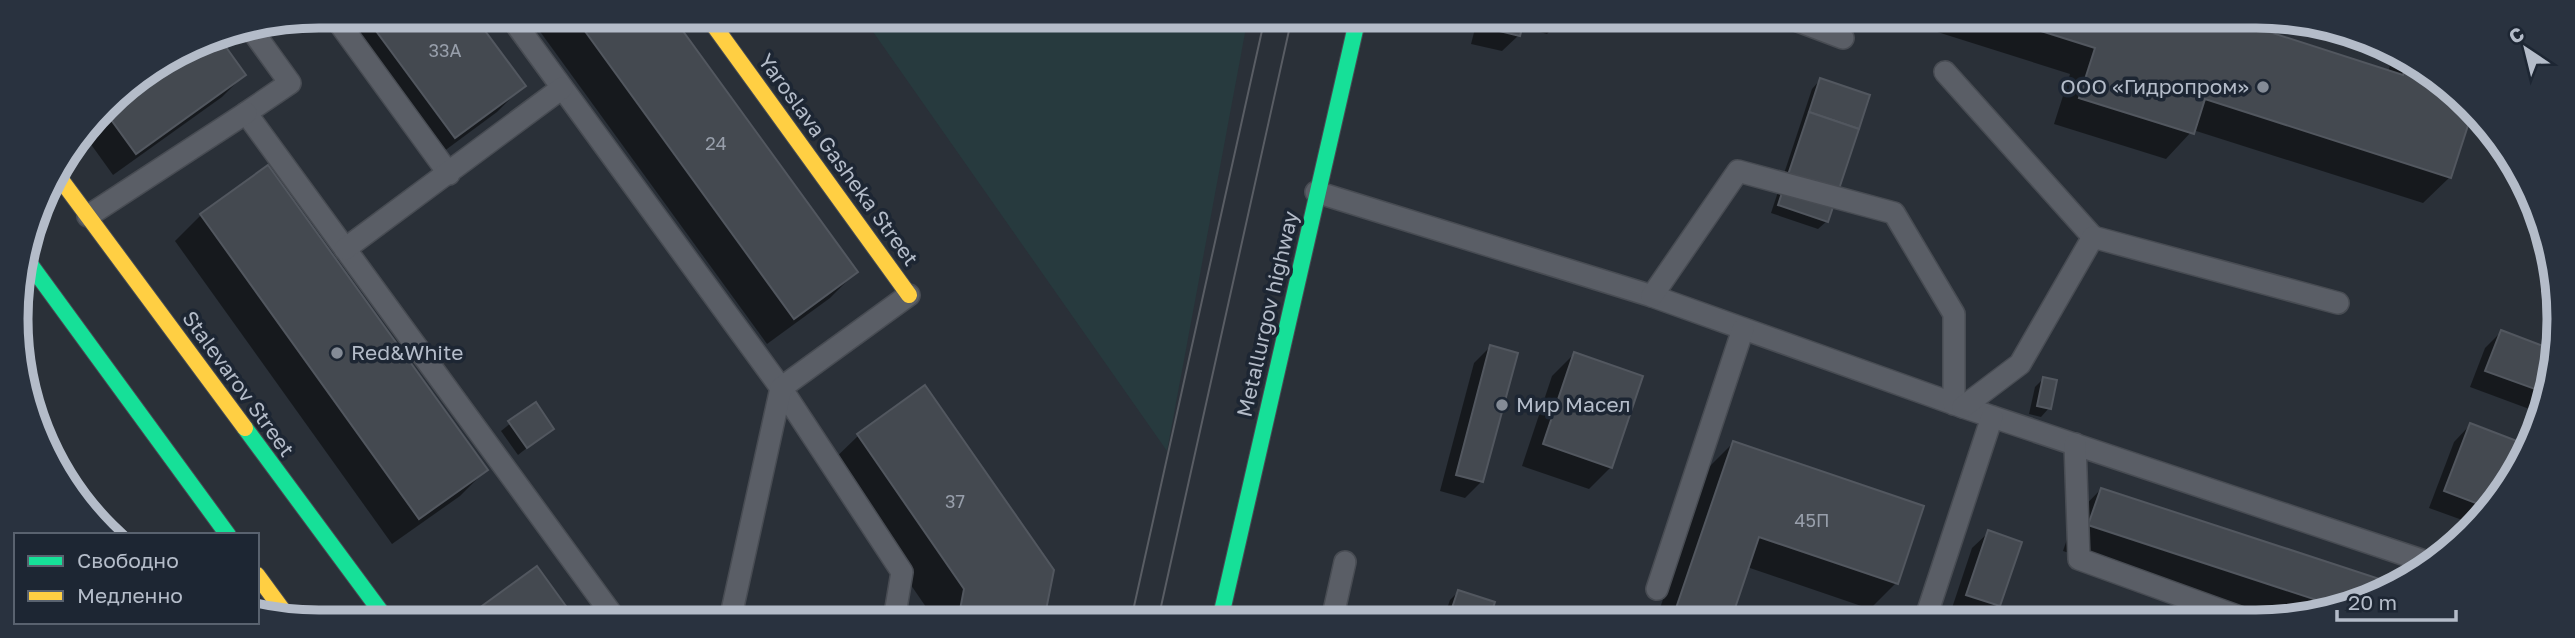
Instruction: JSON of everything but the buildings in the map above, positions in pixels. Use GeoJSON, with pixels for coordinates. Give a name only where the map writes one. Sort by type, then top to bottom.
{"type":"FeatureCollection","features":[{"type":"Feature","properties":{"kind":"main road","name":"Yaroslava Gasheka Street"},"geometry":{"type":"LineString","coordinates":[[716,28],[909,295]]}},
{"type":"Feature","properties":{"kind":"main road","name":"Metallurgov highway"},"geometry":{"type":"LineString","coordinates":[[1222,610],[1355,28]]}},
{"type":"Feature","properties":{"kind":"main road","name":"Stalevarov Street"},"geometry":{"type":"LineString","coordinates":[[62,182],[379,610]]}},
{"type":"Feature","properties":{"kind":"main road"},"geometry":{"type":"LineString","coordinates":[[33,268],[227,533]]}},
{"type":"Feature","properties":{"kind":"main road"},"geometry":{"type":"LineString","coordinates":[[259,578],[281,608]]}},
{"type":"Feature","properties":{"kind":"main road"},"geometry":{"type":"LineString","coordinates":[[363,610],[373,602]]}},
{"type":"Feature","properties":{"kind":"lane"},"geometry":{"type":"LineString","coordinates":[[343,28],[449,174]]}},
{"type":"Feature","properties":{"kind":"lane"},"geometry":{"type":"LineString","coordinates":[[519,28],[781,388],[902,572],[896,610]]}},
{"type":"Feature","properties":{"kind":"lane"},"geometry":{"type":"LineString","coordinates":[[1816,28],[1843,38]]}},
{"type":"Feature","properties":{"kind":"lane"},"geometry":{"type":"LineString","coordinates":[[88,216],[289,83],[256,35]]}},
{"type":"Feature","properties":{"kind":"lane"},"geometry":{"type":"LineString","coordinates":[[1945,72],[2093,237],[2338,303]]}},
{"type":"Feature","properties":{"kind":"lane"},"geometry":{"type":"LineString","coordinates":[[345,249],[562,88]]}},
{"type":"Feature","properties":{"kind":"lane"},"geometry":{"type":"LineString","coordinates":[[246,113],[609,610]]}},
{"type":"Feature","properties":{"kind":"lane"},"geometry":{"type":"LineString","coordinates":[[1651,296],[1738,171],[1894,214],[1954,314],[1959,405]]}},
{"type":"Feature","properties":{"kind":"lane"},"geometry":{"type":"LineString","coordinates":[[1316,191],[1651,296],[1992,417],[2420,560]]}},
{"type":"Feature","properties":{"kind":"lane"},"geometry":{"type":"LineString","coordinates":[[1959,405],[2020,364],[2093,237]]}},
{"type":"Feature","properties":{"kind":"lane"},"geometry":{"type":"LineString","coordinates":[[732,610],[781,388],[909,295]]}},
{"type":"Feature","properties":{"kind":"lane"},"geometry":{"type":"LineString","coordinates":[[1657,589],[1743,329]]}},
{"type":"Feature","properties":{"kind":"lane"},"geometry":{"type":"LineString","coordinates":[[1928,610],[1992,417]]}},
{"type":"Feature","properties":{"kind":"lane"},"geometry":{"type":"LineString","coordinates":[[2075,444],[2079,559],[2220,610]]}},
{"type":"Feature","properties":{"kind":"lane"},"geometry":{"type":"LineString","coordinates":[[1334,610],[1345,562]]}},
{"type":"Feature","properties":{"kind":"green space"},"geometry":{"type":"Polygon","coordinates":[[[870,28],[1246,28],[1167,451],[870,28]]]}},
{"type":"Feature","properties":{"kind":"tram line"},"geometry":{"type":"LineString","coordinates":[[1133,610],[1263,28]]}},
{"type":"Feature","properties":{"kind":"tram line"},"geometry":{"type":"LineString","coordinates":[[1160,610],[1290,28]]}},
{"type":"Feature","properties":{"kind":"traffic: fast"},"geometry":{"type":"LineString","coordinates":[[1222,610],[1355,28]]}},
{"type":"Feature","properties":{"kind":"traffic: fast"},"geometry":{"type":"LineString","coordinates":[[33,268],[227,533]]}},
{"type":"Feature","properties":{"kind":"traffic: fast"},"geometry":{"type":"LineString","coordinates":[[245,428],[380,610]]}},
{"type":"Feature","properties":{"kind":"traffic: slow"},"geometry":{"type":"LineString","coordinates":[[716,28],[909,295]]}},
{"type":"Feature","properties":{"kind":"traffic: slow"},"geometry":{"type":"LineString","coordinates":[[62,182],[245,428]]}},
{"type":"Feature","properties":{"kind":"traffic: slow"},"geometry":{"type":"LineString","coordinates":[[259,578],[281,608]]}},
{"type":"Feature","properties":{"kind":"place","name":"ООО «Гидропром»"},"geometry":{"type":"Point","coordinates":[2263,87]}},
{"type":"Feature","properties":{"kind":"place","name":"Red&White"},"geometry":{"type":"Point","coordinates":[337,353]}},
{"type":"Feature","properties":{"kind":"place","name":"Мир Масел"},"geometry":{"type":"Point","coordinates":[1502,405]}}]}
